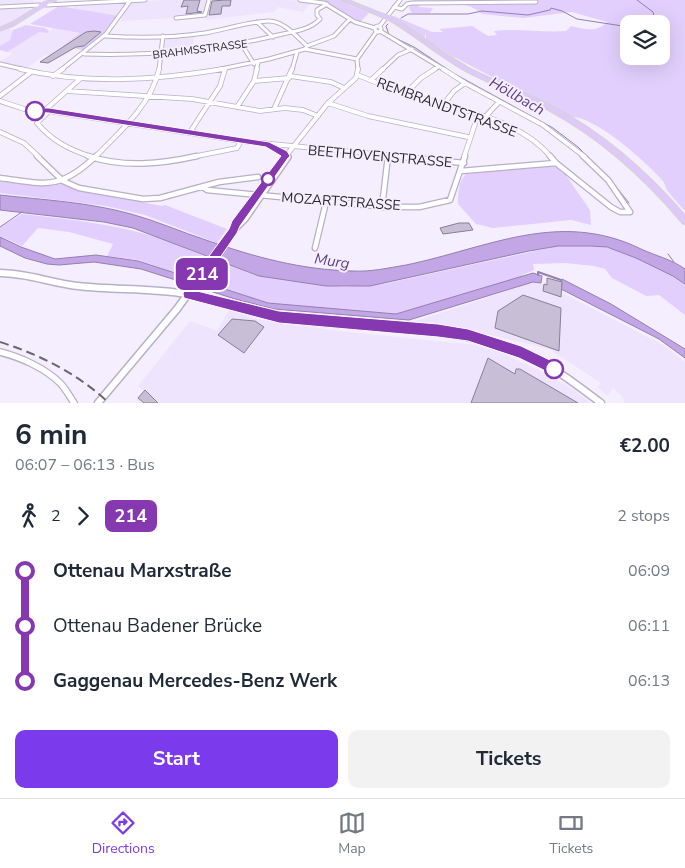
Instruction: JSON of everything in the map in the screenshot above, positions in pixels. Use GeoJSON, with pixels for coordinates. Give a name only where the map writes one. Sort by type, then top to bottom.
{"type":"FeatureCollection","features":[{"type":"Feature","properties":{"kind":"main road"},"geometry":{"type":"LineString","coordinates":[[0,29],[13,24],[40,6],[54,0]]}},
{"type":"Feature","properties":{"kind":"main road"},"geometry":{"type":"LineString","coordinates":[[344,0],[382,14],[467,69],[562,114],[601,140],[629,162],[685,220]]}},
{"type":"Feature","properties":{"kind":"street"},"geometry":{"type":"LineString","coordinates":[[47,3],[146,0]]}},
{"type":"Feature","properties":{"kind":"street"},"geometry":{"type":"LineString","coordinates":[[176,18],[205,15],[209,0]]}},
{"type":"Feature","properties":{"kind":"street"},"geometry":{"type":"LineString","coordinates":[[300,0],[319,1],[350,19],[378,29],[412,49],[437,68],[498,103],[484,118]]}},
{"type":"Feature","properties":{"kind":"street"},"geometry":{"type":"LineString","coordinates":[[259,195],[328,103],[357,74],[357,60],[400,0]]}},
{"type":"Feature","properties":{"kind":"street"},"geometry":{"type":"LineString","coordinates":[[53,76],[105,36],[117,22],[130,1]]}},
{"type":"Feature","properties":{"kind":"street"},"geometry":{"type":"LineString","coordinates":[[397,13],[407,4],[412,3],[536,2]]}},
{"type":"Feature","properties":{"kind":"street","name":"BRAHMSSTRASSE"},"geometry":{"type":"LineString","coordinates":[[84,54],[161,55],[242,45],[292,32],[318,22],[320,19],[317,15],[317,10],[327,4]]}},
{"type":"Feature","properties":{"kind":"street"},"geometry":{"type":"LineString","coordinates":[[0,7],[40,6]]}},
{"type":"Feature","properties":{"kind":"street"},"geometry":{"type":"LineString","coordinates":[[394,7],[402,9]]}},
{"type":"Feature","properties":{"kind":"street"},"geometry":{"type":"LineString","coordinates":[[0,64],[31,72],[80,79],[157,77],[225,70],[256,64],[297,52],[334,36],[350,19]]}},
{"type":"Feature","properties":{"kind":"street"},"geometry":{"type":"LineString","coordinates":[[105,36],[134,38],[162,36],[223,31],[257,22],[278,23],[292,32],[306,48],[357,60]]}},
{"type":"Feature","properties":{"kind":"street"},"geometry":{"type":"LineString","coordinates":[[257,22],[273,36]]}},
{"type":"Feature","properties":{"kind":"street"},"geometry":{"type":"LineString","coordinates":[[0,178],[54,185],[63,181],[95,158],[149,95],[157,77],[162,36]]}},
{"type":"Feature","properties":{"kind":"street"},"geometry":{"type":"LineString","coordinates":[[237,107],[254,81],[256,64],[242,45]]}},
{"type":"Feature","properties":{"kind":"street"},"geometry":{"type":"LineString","coordinates":[[371,80],[398,55],[412,49]]}},
{"type":"Feature","properties":{"kind":"street"},"geometry":{"type":"LineString","coordinates":[[274,109],[290,77],[297,52]]}},
{"type":"Feature","properties":{"kind":"street"},"geometry":{"type":"LineString","coordinates":[[406,93],[421,78],[437,68]]}},
{"type":"Feature","properties":{"kind":"street"},"geometry":{"type":"LineString","coordinates":[[190,132],[211,103],[220,86],[225,70]]}},
{"type":"Feature","properties":{"kind":"street"},"geometry":{"type":"LineString","coordinates":[[0,96],[31,72]]}},
{"type":"Feature","properties":{"kind":"street","name":"REMBRANDTSTRASSE"},"geometry":{"type":"LineString","coordinates":[[357,74],[406,93],[478,115],[515,130],[551,154],[556,163],[611,207],[620,212],[630,212],[608,180],[571,145],[543,125],[498,103]]}},
{"type":"Feature","properties":{"kind":"street"},"geometry":{"type":"LineString","coordinates":[[254,81],[290,77],[330,82],[344,88]]}},
{"type":"Feature","properties":{"kind":"street"},"geometry":{"type":"LineString","coordinates":[[80,79],[37,123],[54,140],[95,158],[149,164],[168,162],[237,148],[241,141]]}},
{"type":"Feature","properties":{"kind":"street"},"geometry":{"type":"LineString","coordinates":[[443,105],[454,91],[463,84]]}},
{"type":"Feature","properties":{"kind":"street"},"geometry":{"type":"LineString","coordinates":[[67,91],[149,95],[260,111],[274,109],[303,110],[318,116]]}},
{"type":"Feature","properties":{"kind":"street","name":"BEETHOVENSTRASSE"},"geometry":{"type":"LineString","coordinates":[[0,101],[27,110],[127,122],[293,148],[464,163]]}},
{"type":"Feature","properties":{"kind":"street"},"geometry":{"type":"LineString","coordinates":[[328,103],[362,114],[468,137]]}},
{"type":"Feature","properties":{"kind":"street","name":"MOZARTSTRASSE"},"geometry":{"type":"LineString","coordinates":[[203,187],[207,190],[326,202],[382,206],[429,206],[450,200],[464,163],[468,137],[478,115]]}},
{"type":"Feature","properties":{"kind":"street"},"geometry":{"type":"LineString","coordinates":[[0,132],[24,143],[63,181],[79,188],[143,199],[160,198],[219,182],[258,177]]}},
{"type":"Feature","properties":{"kind":"street"},"geometry":{"type":"LineString","coordinates":[[269,144],[285,156]]}},
{"type":"Feature","properties":{"kind":"street"},"geometry":{"type":"LineString","coordinates":[[98,403],[137,358],[190,291],[234,230],[240,226],[285,156],[293,148]]}},
{"type":"Feature","properties":{"kind":"street"},"geometry":{"type":"LineString","coordinates":[[382,206],[388,156]]}},
{"type":"Feature","properties":{"kind":"street"},"geometry":{"type":"LineString","coordinates":[[461,171],[556,163]]}},
{"type":"Feature","properties":{"kind":"street"},"geometry":{"type":"LineString","coordinates":[[315,248],[326,202]]}},
{"type":"Feature","properties":{"kind":"street"},"geometry":{"type":"LineString","coordinates":[[0,273],[28,275],[76,286],[190,291],[279,317],[438,331],[494,342],[546,364],[601,403]]}},
{"type":"Feature","properties":{"kind":"street"},"geometry":{"type":"LineString","coordinates":[[0,352],[51,376],[61,384],[74,403]]}},
{"type":"Feature","properties":{"kind":"shaded area"},"geometry":{"type":"Polygon","coordinates":[[[0,0],[32,0],[36,4],[5,27],[13,30],[10,40],[0,46],[0,0]]]}},
{"type":"Feature","properties":{"kind":"shaded area"},"geometry":{"type":"Polygon","coordinates":[[[166,0],[312,1],[303,12],[278,7],[274,12],[206,20],[206,16],[121,21],[123,16],[73,8],[76,4],[166,0]]]}},
{"type":"Feature","properties":{"kind":"shaded area"},"geometry":{"type":"Polygon","coordinates":[[[317,0],[344,0],[347,4],[369,13],[360,22],[324,1],[317,0]]]}},
{"type":"Feature","properties":{"kind":"shaded area"},"geometry":{"type":"Polygon","coordinates":[[[413,0],[685,0],[685,211],[654,172],[632,151],[605,131],[579,118],[569,117],[452,56],[426,39],[426,33],[425,37],[422,37],[391,16],[432,32],[443,32],[439,29],[472,26],[488,36],[497,35],[494,31],[504,30],[566,31],[571,26],[594,29],[607,22],[572,12],[523,18],[482,14],[469,6],[445,2],[420,2],[419,7],[433,8],[430,13],[412,13],[409,8],[413,0]]]}},
{"type":"Feature","properties":{"kind":"shaded area"},"geometry":{"type":"Polygon","coordinates":[[[59,6],[119,16],[113,26],[83,50],[63,46],[80,33],[30,24],[59,6]]]}},
{"type":"Feature","properties":{"kind":"shaded area"},"geometry":{"type":"Polygon","coordinates":[[[26,25],[45,28],[49,31],[48,33],[39,32],[7,52],[0,50],[0,46],[10,40],[13,30],[26,25]]]}},
{"type":"Feature","properties":{"kind":"shaded area"},"geometry":{"type":"Polygon","coordinates":[[[53,28],[81,34],[49,56],[45,55],[27,68],[0,62],[13,53],[7,52],[39,32],[48,33],[53,28]]]}},
{"type":"Feature","properties":{"kind":"shaded area"},"geometry":{"type":"Polygon","coordinates":[[[194,35],[193,51],[163,53],[166,37],[194,35]]]}},
{"type":"Feature","properties":{"kind":"shaded area"},"geometry":{"type":"Polygon","coordinates":[[[555,165],[565,174],[590,210],[591,225],[571,220],[493,228],[476,224],[458,204],[460,184],[466,174],[555,165]]]}},
{"type":"Feature","properties":{"kind":"shaded area"},"geometry":{"type":"Polygon","coordinates":[[[0,180],[54,186],[63,183],[77,190],[165,205],[227,229],[217,243],[145,215],[106,206],[0,193],[0,180]]]}},
{"type":"Feature","properties":{"kind":"shaded area","name":"Murg"},"geometry":{"type":"Polygon","coordinates":[[[0,195],[66,202],[115,210],[278,262],[334,270],[380,270],[524,236],[552,232],[581,232],[611,238],[674,263],[685,269],[685,284],[636,258],[607,247],[558,246],[370,286],[326,286],[259,276],[133,228],[104,222],[0,210],[0,195]]]}},
{"type":"Feature","properties":{"kind":"shaded area"},"geometry":{"type":"Polygon","coordinates":[[[22,214],[126,229],[165,240],[206,257],[191,278],[138,260],[107,256],[113,244],[69,232],[38,228],[22,246],[0,236],[0,227],[22,214]]]}},
{"type":"Feature","properties":{"kind":"shaded area"},"geometry":{"type":"Polygon","coordinates":[[[0,237],[55,259],[96,255],[138,261],[268,303],[396,314],[533,273],[542,276],[541,283],[533,282],[409,320],[274,309],[235,299],[141,269],[94,262],[59,265],[47,264],[25,258],[0,246],[0,237]]]}},
{"type":"Feature","properties":{"kind":"shaded area"},"geometry":{"type":"Polygon","coordinates":[[[558,246],[593,246],[615,249],[657,266],[685,284],[685,315],[659,295],[646,296],[612,278],[605,269],[565,263],[533,264],[534,270],[522,275],[523,277],[396,314],[268,303],[205,283],[219,261],[259,276],[345,287],[384,284],[558,246]]]}},
{"type":"Feature","properties":{"kind":"shaded area"},"geometry":{"type":"Polygon","coordinates":[[[562,279],[611,304],[685,349],[685,358],[659,339],[561,289],[562,279]]]}},
{"type":"Feature","properties":{"kind":"shaded area"},"geometry":{"type":"Polygon","coordinates":[[[534,282],[547,285],[663,345],[685,362],[685,403],[624,403],[623,397],[613,388],[607,396],[598,387],[601,383],[549,349],[465,329],[413,322],[534,282]]]}},
{"type":"Feature","properties":{"kind":"shaded area"},"geometry":{"type":"Polygon","coordinates":[[[229,309],[256,319],[347,332],[476,345],[500,352],[538,370],[571,388],[591,403],[140,403],[136,399],[144,391],[138,386],[190,321],[217,331],[229,309]]]}},
{"type":"Feature","properties":{"kind":"building"},"geometry":{"type":"Polygon","coordinates":[[[184,0],[200,0],[197,11],[202,12],[186,14],[188,6],[181,7],[184,0]]]}},
{"type":"Feature","properties":{"kind":"building"},"geometry":{"type":"Polygon","coordinates":[[[231,0],[230,6],[222,6],[221,14],[209,15],[212,1],[231,0]]]}},
{"type":"Feature","properties":{"kind":"building"},"geometry":{"type":"Polygon","coordinates":[[[86,32],[101,32],[84,46],[76,47],[48,63],[40,62],[86,32]]]}},
{"type":"Feature","properties":{"kind":"building"},"geometry":{"type":"Polygon","coordinates":[[[459,223],[469,223],[473,230],[443,234],[440,228],[459,223]]]}},
{"type":"Feature","properties":{"kind":"building"},"geometry":{"type":"Polygon","coordinates":[[[547,278],[562,282],[561,297],[543,291],[544,284],[547,285],[547,278]]]}},
{"type":"Feature","properties":{"kind":"building"},"geometry":{"type":"Polygon","coordinates":[[[523,295],[561,308],[559,351],[495,328],[498,311],[523,295]]]}},
{"type":"Feature","properties":{"kind":"building"},"geometry":{"type":"Polygon","coordinates":[[[232,319],[255,321],[264,327],[244,353],[218,335],[232,319]]]}},
{"type":"Feature","properties":{"kind":"building"},"geometry":{"type":"Polygon","coordinates":[[[488,358],[515,374],[516,369],[520,369],[578,403],[471,403],[488,358]]]}},
{"type":"Feature","properties":{"kind":"building"},"geometry":{"type":"Polygon","coordinates":[[[145,390],[158,403],[144,403],[138,398],[145,390]]]}},
{"type":"Feature","properties":{"kind":"waterway","name":"Höllbach"},"geometry":{"type":"LineString","coordinates":[[637,0],[653,12],[654,15]]}},
{"type":"Feature","properties":{"kind":"waterway","name":"Höllbach"},"geometry":{"type":"LineString","coordinates":[[401,18],[408,14],[468,14],[482,11],[528,15],[550,10],[551,8],[562,11],[577,19],[620,26]]}},
{"type":"Feature","properties":{"kind":"waterway","name":"Höllbach"},"geometry":{"type":"LineString","coordinates":[[388,24],[386,26],[389,35],[414,47],[453,73],[553,128],[578,147],[607,176]]}},
{"type":"Feature","properties":{"kind":"waterway","name":"Höllbach"},"geometry":{"type":"LineString","coordinates":[[613,183],[629,203]]}},
{"type":"Feature","properties":{"kind":"waterway"},"geometry":{"type":"LineString","coordinates":[[0,227],[22,212]]}},
{"type":"Feature","properties":{"kind":"waterway","name":"Höllbach"},"geometry":{"type":"LineString","coordinates":[[668,254],[674,262]]}},
{"type":"Feature","properties":{"kind":"waterway"},"geometry":{"type":"LineString","coordinates":[[538,275],[538,272],[561,280]]}},
{"type":"Feature","properties":{"kind":"railway"},"geometry":{"type":"LineString","coordinates":[[0,342],[58,366],[85,383],[109,403]]}},
{"type":"Feature","properties":{"kind":"bus line","name":"214"},"geometry":{"type":"LineString","coordinates":[[35,111],[49,111],[269,144],[284,154],[285,156],[235,224],[234,230],[188,294],[279,317],[468,335],[521,352],[554,369]]}}]}
